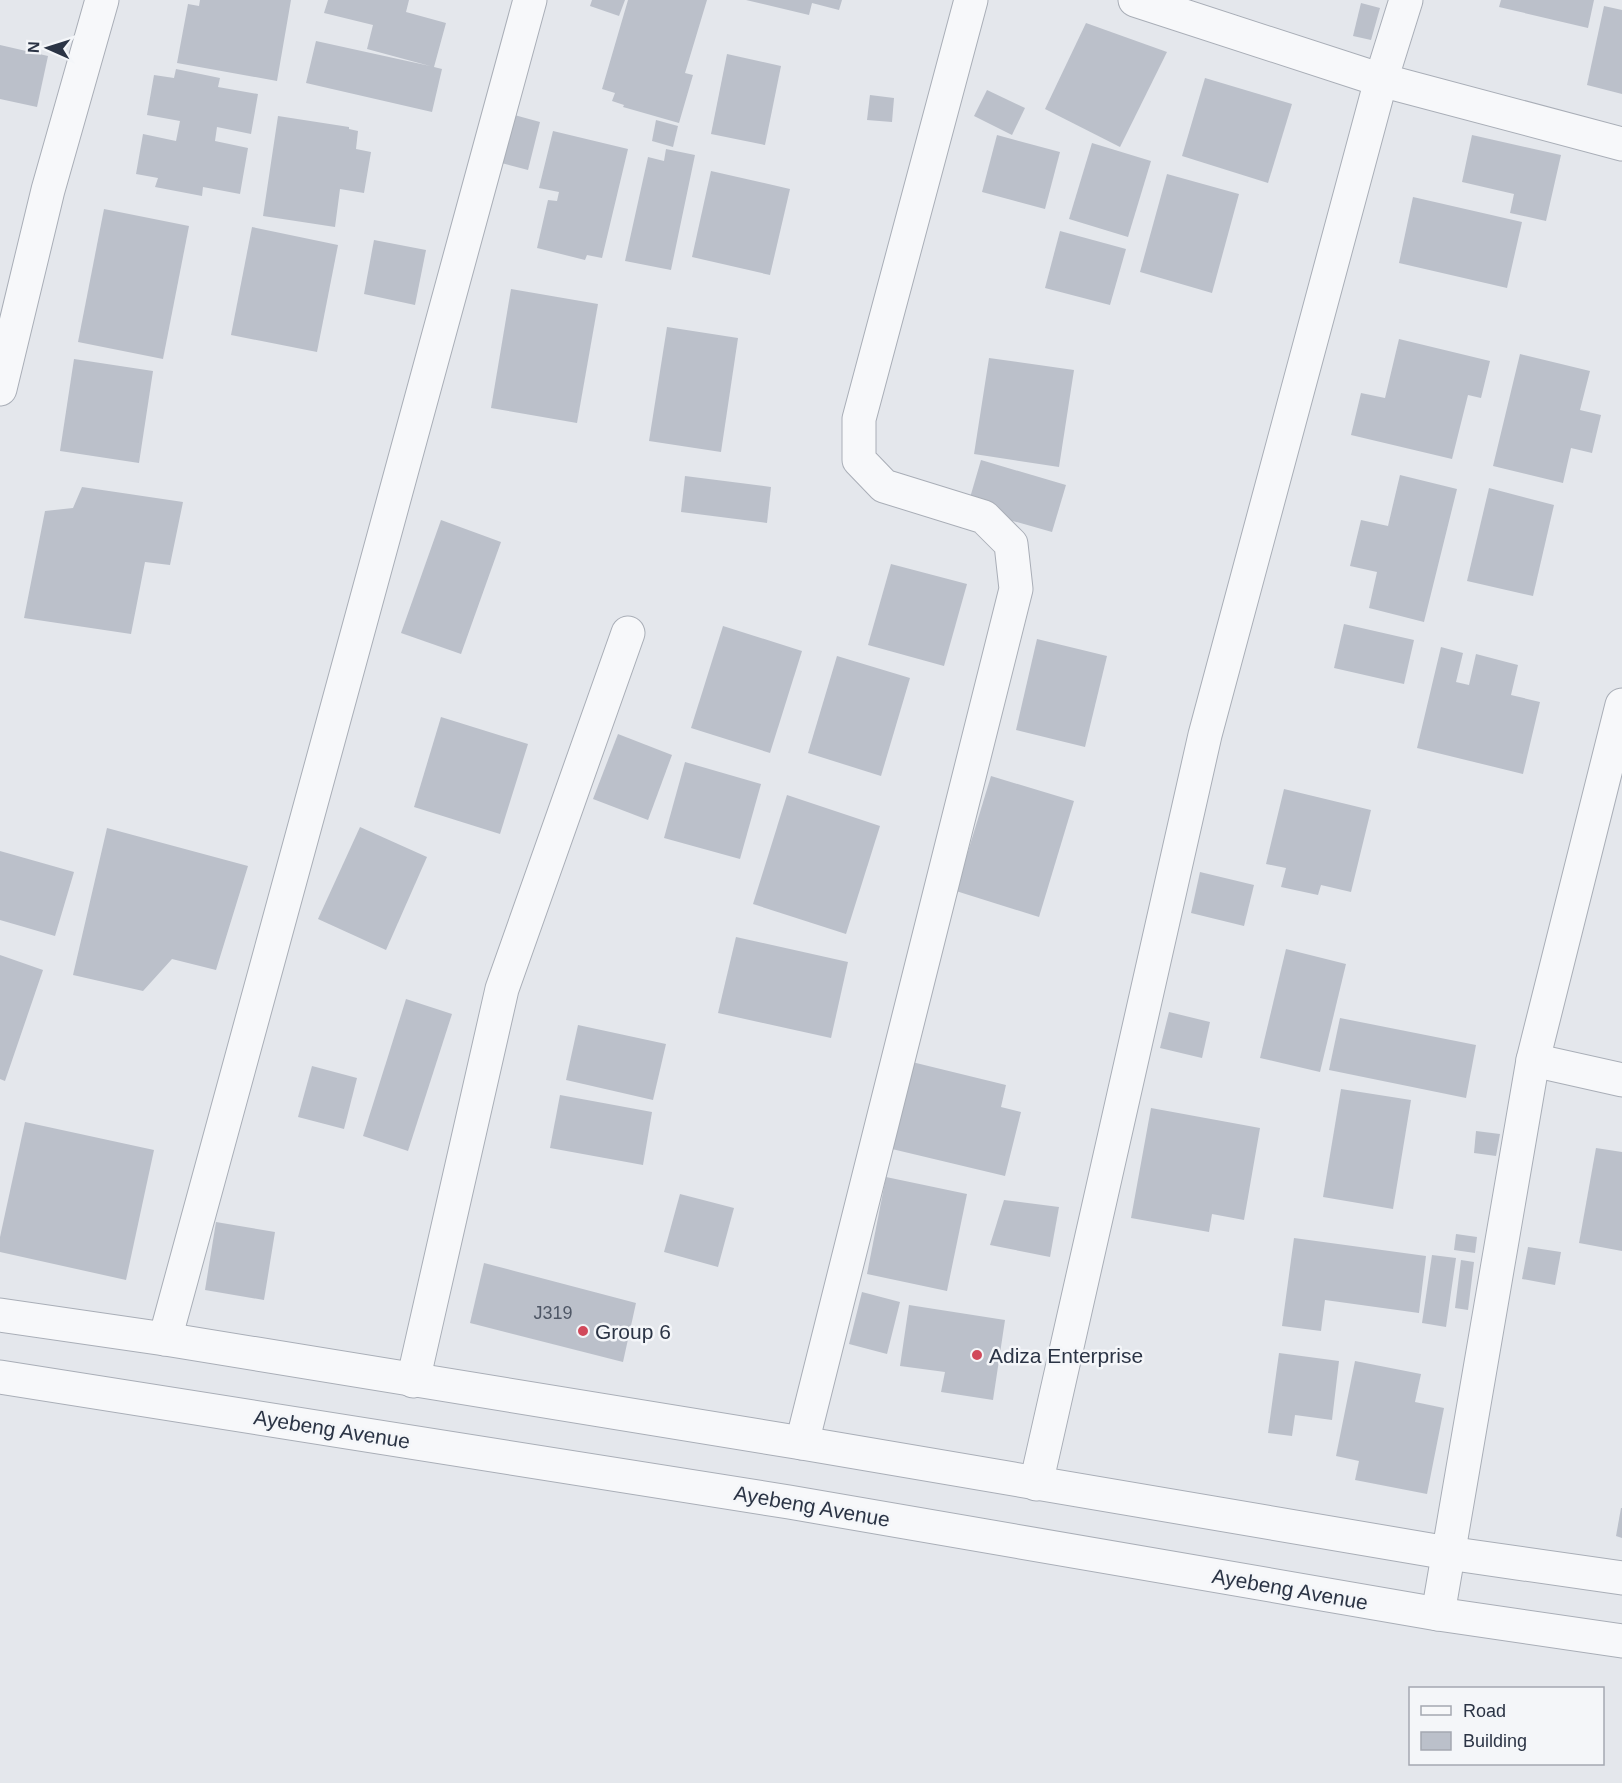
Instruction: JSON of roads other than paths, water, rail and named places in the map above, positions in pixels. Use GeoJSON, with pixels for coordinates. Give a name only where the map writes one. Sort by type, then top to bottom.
{"type":"FeatureCollection","features":[{"type":"Feature","properties":{"kind":"street"},"geometry":{"type":"LineString","coordinates":[[0,388],[48,190],[102,0]]}},
{"type":"Feature","properties":{"kind":"street"},"geometry":{"type":"LineString","coordinates":[[165,1339],[530,0]]}},
{"type":"Feature","properties":{"kind":"street"},"geometry":{"type":"LineString","coordinates":[[802,1443],[1016,590],[1011,544],[984,517],[884,486],[859,460],[860,419],[971,0]]}},
{"type":"Feature","properties":{"kind":"street"},"geometry":{"type":"LineString","coordinates":[[1135,0],[1381,80],[1622,144]]}},
{"type":"Feature","properties":{"kind":"street"},"geometry":{"type":"LineString","coordinates":[[1036,1484],[1205,735],[1381,80],[1406,0]]}},
{"type":"Feature","properties":{"kind":"street"},"geometry":{"type":"LineString","coordinates":[[413,1381],[502,989],[628,633]]}},
{"type":"Feature","properties":{"kind":"street"},"geometry":{"type":"LineString","coordinates":[[1438,1614],[1533,1060],[1622,705]]}},
{"type":"Feature","properties":{"kind":"street"},"geometry":{"type":"LineString","coordinates":[[1533,1060],[1622,1080]]}},
{"type":"Feature","properties":{"kind":"street"},"geometry":{"type":"LineString","coordinates":[[0,1315],[165,1339],[802,1443],[1448,1553],[1622,1578]]}},
{"type":"Feature","properties":{"kind":"street","name":"Ayebeng Avenue"},"geometry":{"type":"LineString","coordinates":[[0,1377],[766,1498],[1438,1614],[1622,1641]]}},
{"type":"Feature","properties":{"kind":"place","name":"Group 6"},"geometry":{"type":"Point","coordinates":[583,1331]}},
{"type":"Feature","properties":{"kind":"place","name":"Adiza Enterprise"},"geometry":{"type":"Point","coordinates":[977,1355]}}]}
